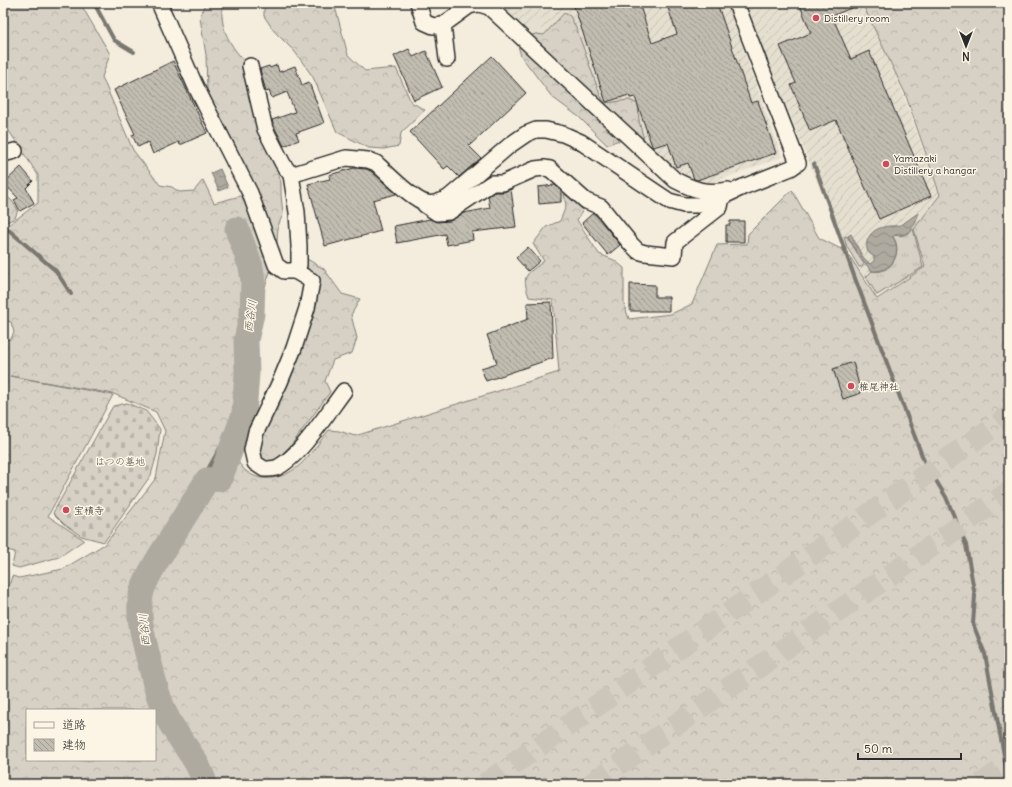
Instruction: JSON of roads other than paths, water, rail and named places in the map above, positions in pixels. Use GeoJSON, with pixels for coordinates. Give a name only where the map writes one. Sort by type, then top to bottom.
{"type":"FeatureCollection","features":[{"type":"Feature","properties":{"kind":"street"},"geometry":{"type":"LineString","coordinates":[[160,3],[195,85],[250,193],[276,265],[284,271],[295,271],[312,281],[307,308],[294,348],[280,382],[256,432],[252,450],[255,463],[264,469],[275,468],[286,462],[300,448],[344,390]]}},
{"type":"Feature","properties":{"kind":"street"},"geometry":{"type":"LineString","coordinates":[[418,3],[424,22],[433,26],[443,25],[468,6],[479,4],[489,6],[675,180],[700,192],[719,192],[743,187]]}},
{"type":"Feature","properties":{"kind":"street"},"geometry":{"type":"LineString","coordinates":[[418,200],[427,203],[437,203],[448,198],[510,144],[526,134],[536,130],[546,130],[563,134],[582,142],[669,201],[684,205],[698,205],[714,201],[743,187],[791,168],[798,163],[736,3]]}},
{"type":"Feature","properties":{"kind":"street"},"geometry":{"type":"LineString","coordinates":[[443,25],[447,59]]}},
{"type":"Feature","properties":{"kind":"street"},"geometry":{"type":"LineString","coordinates":[[250,66],[265,129],[283,164],[291,175],[297,212],[299,246],[299,265],[295,271]]}},
{"type":"Feature","properties":{"kind":"street"},"geometry":{"type":"LineString","coordinates":[[291,175],[346,158],[368,160],[376,163],[418,200],[437,213],[449,212],[492,183],[503,183],[535,169],[544,168],[550,170],[586,201],[600,207],[638,251],[674,256],[675,242],[720,208],[722,197]]}},
{"type":"Feature","properties":{"kind":"water"},"geometry":{"type":"Polygon","coordinates":[[[220,169],[228,187],[219,191],[211,173],[220,169]]]}},
{"type":"Feature","properties":{"kind":"water"},"geometry":{"type":"Polygon","coordinates":[[[919,213],[911,230],[893,237],[897,249],[896,255],[890,265],[879,271],[872,271],[860,258],[848,236],[851,234],[862,256],[870,264],[874,261],[874,257],[868,252],[867,243],[872,233],[886,226],[900,225],[919,213]]]}},
{"type":"Feature","properties":{"kind":"waterway"},"geometry":{"type":"LineString","coordinates":[[94,3],[114,40],[134,52]]}},
{"type":"Feature","properties":{"kind":"waterway"},"geometry":{"type":"LineString","coordinates":[[814,164],[853,273],[924,461],[946,497],[966,545],[975,596],[973,624],[985,654],[1009,777]]}},
{"type":"Feature","properties":{"kind":"waterway"},"geometry":{"type":"LineString","coordinates":[[3,225],[56,271],[71,294]]}},
{"type":"Feature","properties":{"kind":"waterway","name":"西谷川"},"geometry":{"type":"LineString","coordinates":[[205,784],[202,774],[175,731],[159,698],[142,632],[140,600],[142,591],[158,558],[207,480],[220,479],[244,414],[247,373],[246,340],[252,314],[253,281],[251,267],[237,229]]}},
{"type":"Feature","properties":{"kind":"waterway","name":"西谷川"},"geometry":{"type":"LineString","coordinates":[[207,480],[207,471],[245,406]]}},
{"type":"Feature","properties":{"kind":"tunnel"},"geometry":{"type":"LineString","coordinates":[[485,784],[1009,416]]}},
{"type":"Feature","properties":{"kind":"tunnel"},"geometry":{"type":"LineString","coordinates":[[591,784],[1009,492]]}},
{"type":"Feature","properties":{"kind":"tunnel"},"geometry":{"type":"LineString","coordinates":[[981,784],[1009,765]]}},
{"type":"Feature","properties":{"kind":"place","name":"Distillery room"},"geometry":{"type":"Point","coordinates":[816,18]}},
{"type":"Feature","properties":{"kind":"place","name":"Yamazaki Distillery a hangar"},"geometry":{"type":"Point","coordinates":[886,164]}},
{"type":"Feature","properties":{"kind":"place","name":"椎尾神社"},"geometry":{"type":"Point","coordinates":[851,386]}},
{"type":"Feature","properties":{"kind":"place","name":"宝積寺"},"geometry":{"type":"Point","coordinates":[66,510]}},
{"type":"Feature","properties":{"kind":"park label","name":"はつの墓地"},"geometry":{"type":"Point","coordinates":[120,461]}}]}
